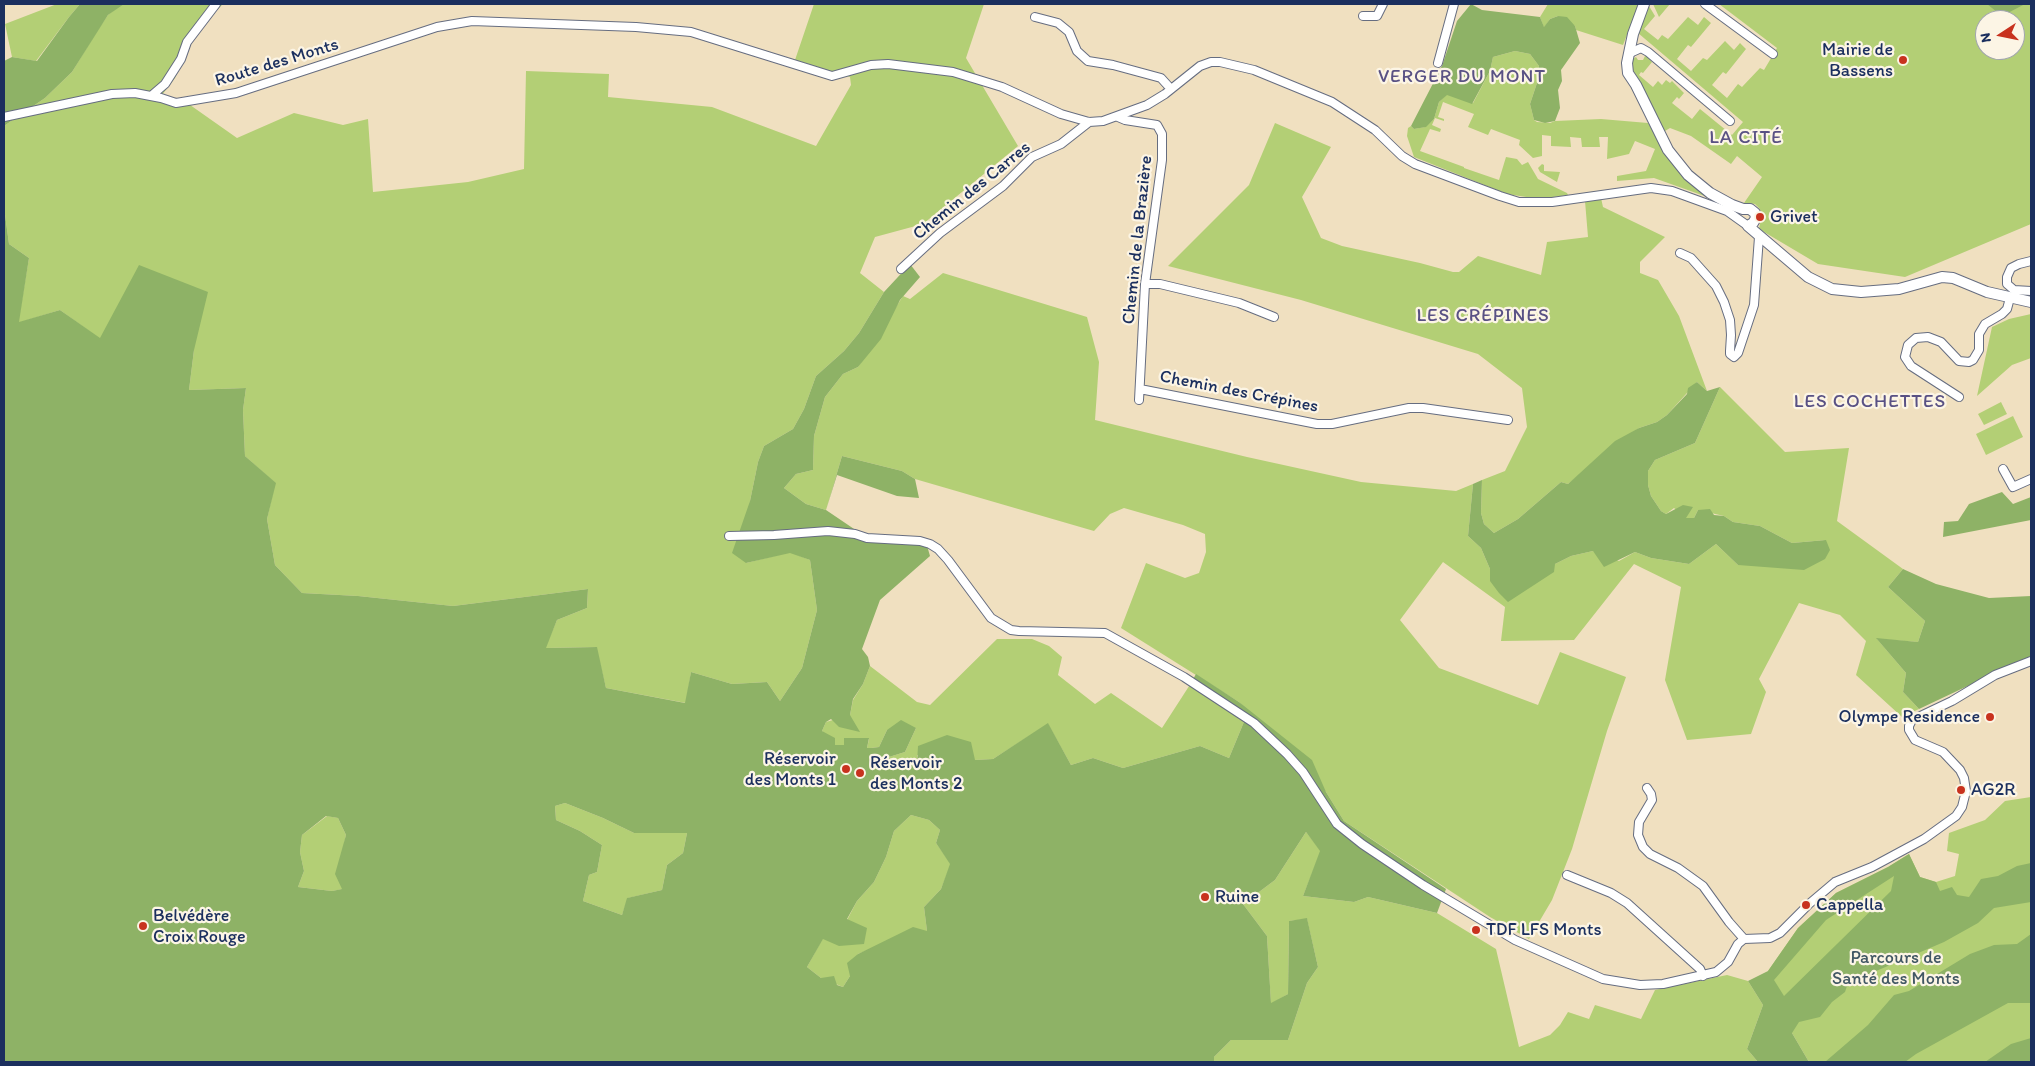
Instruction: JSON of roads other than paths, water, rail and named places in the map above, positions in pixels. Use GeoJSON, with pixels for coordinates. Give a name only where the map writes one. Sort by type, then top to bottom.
{"type":"FeatureCollection","features":[{"type":"Feature","properties":{"kind":"street"},"geometry":{"type":"LineString","coordinates":[[151,96],[165,84],[180,59],[187,42],[216,4]]}},
{"type":"Feature","properties":{"kind":"street"},"geometry":{"type":"LineString","coordinates":[[1362,16],[1377,16],[1383,4]]}},
{"type":"Feature","properties":{"kind":"street"},"geometry":{"type":"LineString","coordinates":[[1438,63],[1454,4]]}},
{"type":"Feature","properties":{"kind":"street"},"geometry":{"type":"LineString","coordinates":[[1644,4],[1633,34],[1627,63],[1628,73],[1673,158],[1688,175],[1710,193],[1732,205],[1743,209],[1750,209],[1755,213],[1756,218],[1753,224],[1748,226]]}},
{"type":"Feature","properties":{"kind":"street"},"geometry":{"type":"LineString","coordinates":[[1705,4],[1773,54]]}},
{"type":"Feature","properties":{"kind":"street"},"geometry":{"type":"LineString","coordinates":[[1035,17],[1058,23],[1069,32],[1077,51],[1088,60],[1161,78],[1171,89]]}},
{"type":"Feature","properties":{"kind":"street","name":"Route des Monts"},"geometry":{"type":"LineString","coordinates":[[4,117],[112,94],[135,93],[176,103],[236,94],[437,27],[472,21],[636,27],[691,32],[832,76],[871,65],[888,64],[952,72],[1002,87],[1062,114],[1089,122]]}},
{"type":"Feature","properties":{"kind":"street"},"geometry":{"type":"LineString","coordinates":[[1630,53],[1641,48],[1648,52],[1730,121]]}},
{"type":"Feature","properties":{"kind":"street"},"geometry":{"type":"LineString","coordinates":[[1089,122],[1118,117],[1148,105],[1200,66],[1211,62],[1236,65],[1332,102],[1375,130],[1402,156],[1415,164],[1520,202],[1552,202],[1651,188],[1672,190],[1727,210],[1808,277],[1832,289],[1846,291],[1899,289],[1942,277],[1963,281],[1987,292],[2031,302]]}},
{"type":"Feature","properties":{"kind":"street","name":"Chemin de la Brazière"},"geometry":{"type":"LineString","coordinates":[[1118,117],[1124,120],[1157,125],[1162,134],[1162,160],[1145,284],[1138,400]]}},
{"type":"Feature","properties":{"kind":"street","name":"Chemin des Carres"},"geometry":{"type":"LineString","coordinates":[[901,269],[940,234],[1003,186],[1032,158],[1061,144],[1089,122]]}},
{"type":"Feature","properties":{"kind":"street"},"geometry":{"type":"LineString","coordinates":[[1680,253],[1691,258],[1716,286],[1730,320],[1730,354],[1734,357],[1738,353],[1754,305],[1759,237]]}},
{"type":"Feature","properties":{"kind":"street"},"geometry":{"type":"LineString","coordinates":[[2031,261],[2011,268],[2007,277],[2009,287],[2014,290],[2031,291]]}},
{"type":"Feature","properties":{"kind":"street"},"geometry":{"type":"LineString","coordinates":[[1145,284],[1160,284],[1239,303],[1274,317]]}},
{"type":"Feature","properties":{"kind":"street"},"geometry":{"type":"LineString","coordinates":[[1959,397],[1911,366],[1905,357],[1908,345],[1916,338],[1928,337],[1941,342],[1959,361],[1970,362],[1979,350],[1979,334],[1982,328],[1987,322],[2007,309],[2010,298]]}},
{"type":"Feature","properties":{"kind":"street","name":"Chemin des Crépines"},"geometry":{"type":"LineString","coordinates":[[1140,389],[1317,424],[1342,422],[1409,408],[1423,408],[1508,420]]}},
{"type":"Feature","properties":{"kind":"street"},"geometry":{"type":"LineString","coordinates":[[2003,469],[2013,487],[2031,479]]}},
{"type":"Feature","properties":{"kind":"street"},"geometry":{"type":"LineString","coordinates":[[729,536],[828,531],[855,534],[867,538],[920,541],[930,544],[938,549],[948,560],[991,618],[1011,630],[1105,633],[1184,677],[1254,723],[1303,772],[1337,824],[1362,844],[1423,885],[1515,940],[1603,979],[1640,985],[1663,984],[1716,972],[1728,962],[1738,944],[1744,939],[1770,938],[1780,933],[1808,904],[1835,882],[1872,867],[1924,839],[1956,816],[1962,807],[1966,791],[1964,778],[1960,770],[1943,752],[1915,740],[1909,730],[1909,726],[1912,720],[1952,701],[1995,675],[2031,661]]}},
{"type":"Feature","properties":{"kind":"street"},"geometry":{"type":"LineString","coordinates":[[1647,788],[1652,794],[1652,800],[1639,822],[1638,836],[1642,847],[1650,854],[1678,868],[1702,886],[1744,939]]}},
{"type":"Feature","properties":{"kind":"street"},"geometry":{"type":"LineString","coordinates":[[1568,875],[1611,893],[1627,903],[1700,969],[1703,976]]}},
{"type":"Feature","properties":{"kind":"place","name":"Mairie de Bassens"},"geometry":{"type":"Point","coordinates":[1903,60]}},
{"type":"Feature","properties":{"kind":"place","name":"Grivet"},"geometry":{"type":"Point","coordinates":[1760,217]}},
{"type":"Feature","properties":{"kind":"place","name":"Olympe Residence"},"geometry":{"type":"Point","coordinates":[1990,717]}},
{"type":"Feature","properties":{"kind":"place","name":"Réservoir des Monts 1"},"geometry":{"type":"Point","coordinates":[846,769]}},
{"type":"Feature","properties":{"kind":"place","name":"Réservoir des Monts 2"},"geometry":{"type":"Point","coordinates":[860,773]}},
{"type":"Feature","properties":{"kind":"place","name":"AG2R"},"geometry":{"type":"Point","coordinates":[1961,790]}},
{"type":"Feature","properties":{"kind":"place","name":"Ruine"},"geometry":{"type":"Point","coordinates":[1205,897]}},
{"type":"Feature","properties":{"kind":"place","name":"Cappella"},"geometry":{"type":"Point","coordinates":[1806,905]}},
{"type":"Feature","properties":{"kind":"place","name":"Belvédère Croix Rouge"},"geometry":{"type":"Point","coordinates":[143,926]}},
{"type":"Feature","properties":{"kind":"place","name":"TDF LFS Monts"},"geometry":{"type":"Point","coordinates":[1476,930]}},
{"type":"Feature","properties":{"kind":"district","name":"VERGER DU MONT"},"geometry":{"type":"Point","coordinates":[1462,77]}},
{"type":"Feature","properties":{"kind":"district","name":"LA CITÉ"},"geometry":{"type":"Point","coordinates":[1746,138]}},
{"type":"Feature","properties":{"kind":"district","name":"LES CRÉPINES"},"geometry":{"type":"Point","coordinates":[1483,316]}},
{"type":"Feature","properties":{"kind":"district","name":"LES COCHETTES"},"geometry":{"type":"Point","coordinates":[1870,402]}},
{"type":"Feature","properties":{"kind":"park label","name":"Parcours de Santé des Monts"},"geometry":{"type":"Point","coordinates":[1896,968]}}]}
